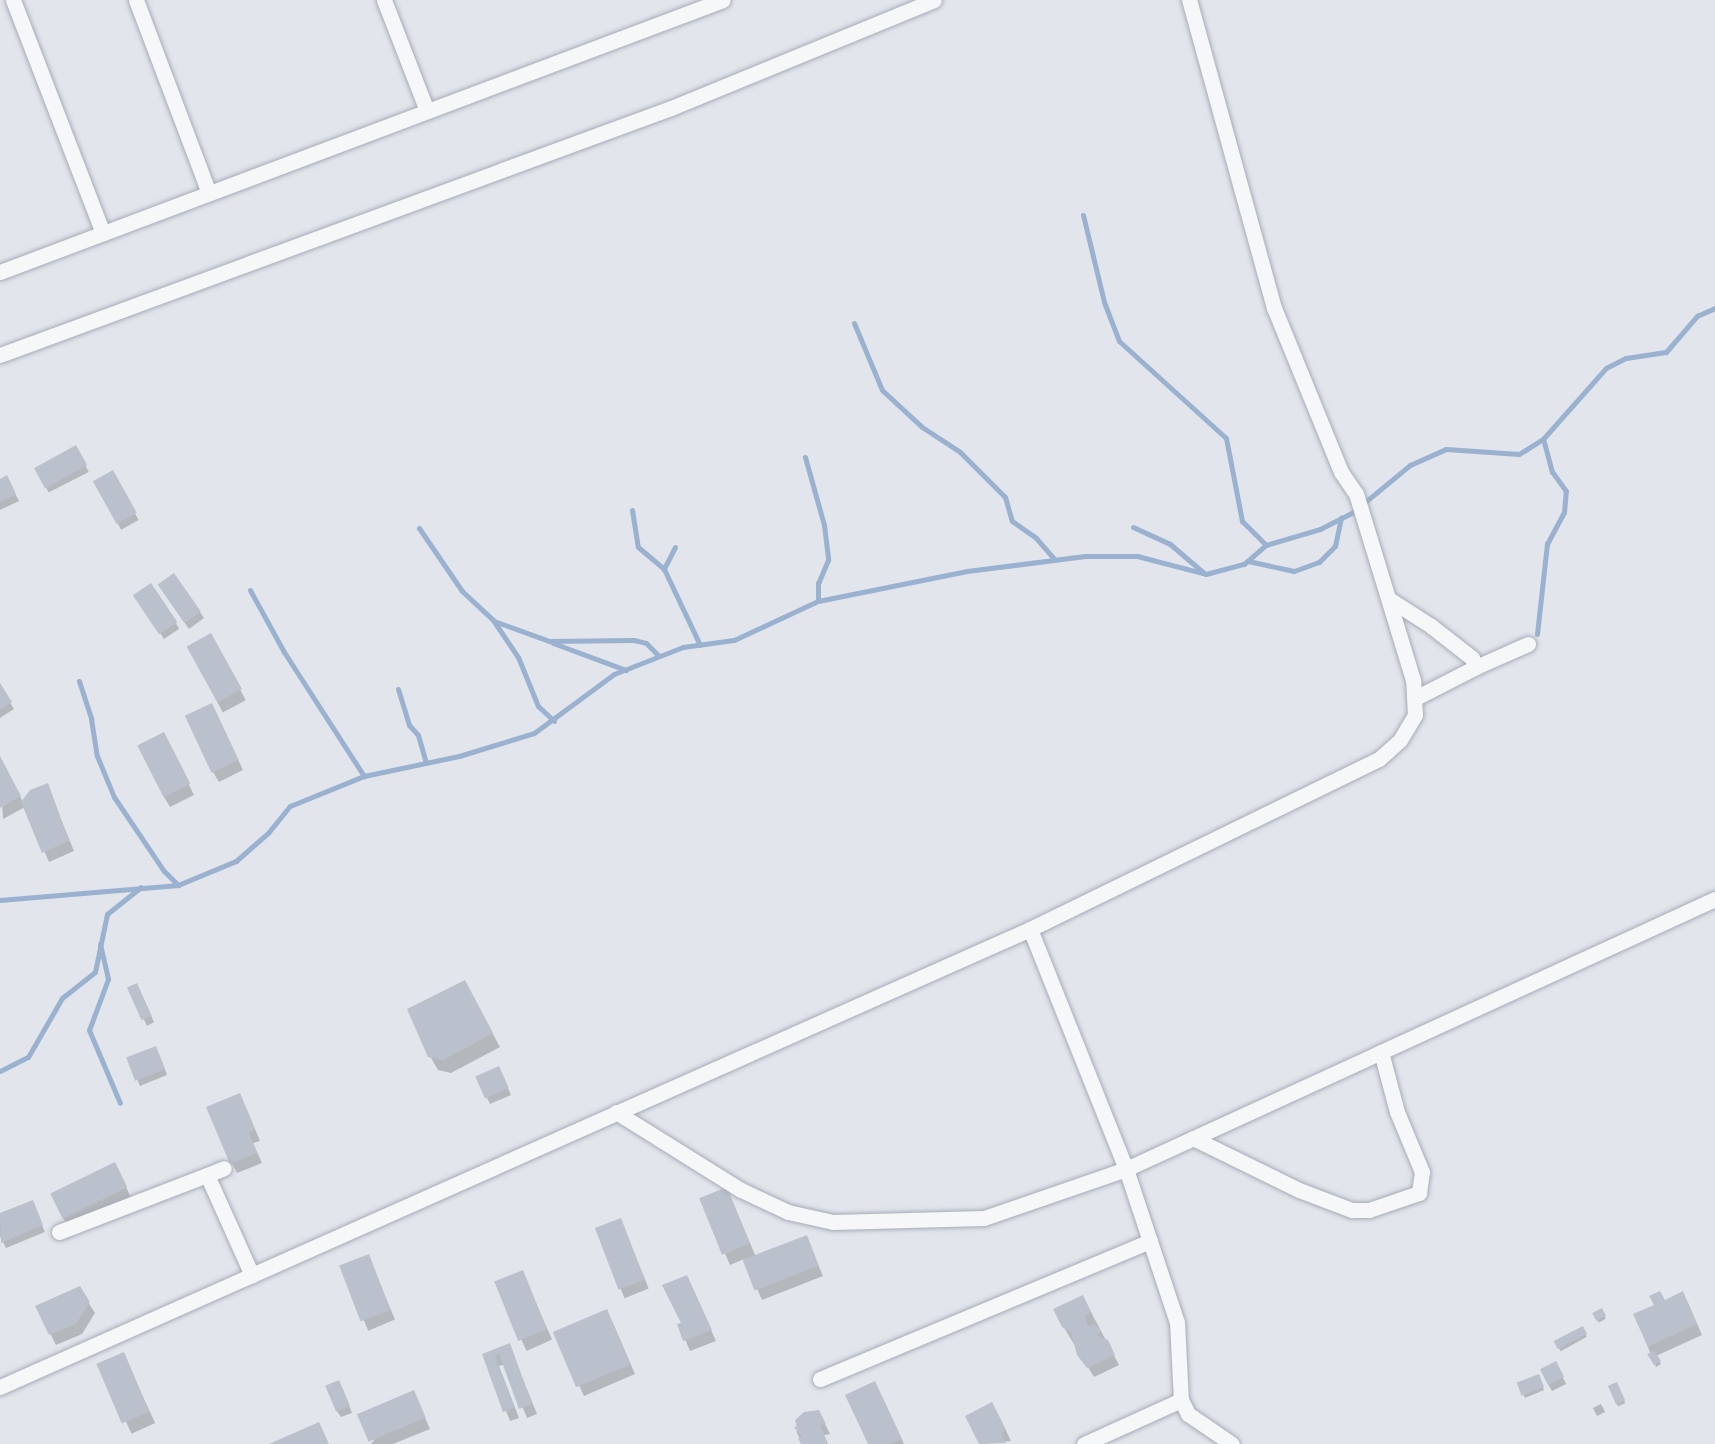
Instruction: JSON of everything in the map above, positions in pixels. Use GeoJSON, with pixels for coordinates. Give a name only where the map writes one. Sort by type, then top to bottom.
{"type":"FeatureCollection","features":[{"type":"Feature","properties":{"kind":"street"},"geometry":{"type":"LineString","coordinates":[[13,0],[103,233]]}},
{"type":"Feature","properties":{"kind":"street"},"geometry":{"type":"LineString","coordinates":[[136,0],[209,193]]}},
{"type":"Feature","properties":{"kind":"street"},"geometry":{"type":"LineString","coordinates":[[384,0],[427,111]]}},
{"type":"Feature","properties":{"kind":"street"},"geometry":{"type":"LineString","coordinates":[[0,272],[723,0]]}},
{"type":"Feature","properties":{"kind":"street"},"geometry":{"type":"LineString","coordinates":[[0,355],[671,108],[934,0]]}},
{"type":"Feature","properties":{"kind":"street"},"geometry":{"type":"LineString","coordinates":[[0,1388],[1030,929],[1379,759],[1410,727],[1417,697],[1389,599],[1356,494],[1341,472],[1274,308],[1189,0]]}},
{"type":"Feature","properties":{"kind":"street"},"geometry":{"type":"LineString","coordinates":[[1389,599],[1431,626],[1472,658],[1476,667]]}},
{"type":"Feature","properties":{"kind":"street"},"geometry":{"type":"LineString","coordinates":[[1417,697],[1528,644]]}},
{"type":"Feature","properties":{"kind":"street"},"geometry":{"type":"LineString","coordinates":[[615,1112],[741,1190],[788,1212],[833,1222],[984,1218],[1126,1169],[1715,899]]}},
{"type":"Feature","properties":{"kind":"street"},"geometry":{"type":"LineString","coordinates":[[1030,929],[1126,1169],[1177,1322],[1181,1400],[1188,1413],[1232,1444]]}},
{"type":"Feature","properties":{"kind":"street"},"geometry":{"type":"LineString","coordinates":[[1193,1138],[1299,1190],[1352,1210],[1369,1210],[1419,1193],[1422,1172],[1397,1112],[1381,1052]]}},
{"type":"Feature","properties":{"kind":"street"},"geometry":{"type":"LineString","coordinates":[[59,1232],[224,1168]]}},
{"type":"Feature","properties":{"kind":"street"},"geometry":{"type":"LineString","coordinates":[[207,1175],[252,1275]]}},
{"type":"Feature","properties":{"kind":"street"},"geometry":{"type":"LineString","coordinates":[[820,1379],[1150,1241]]}},
{"type":"Feature","properties":{"kind":"street"},"geometry":{"type":"LineString","coordinates":[[1084,1444],[1181,1400]]}},
{"type":"Feature","properties":{"kind":"building"},"geometry":{"type":"Polygon","coordinates":[[[76,445],[87,465],[45,488],[34,468],[76,445]]]}},
{"type":"Feature","properties":{"kind":"building"},"geometry":{"type":"Polygon","coordinates":[[[113,470],[137,513],[117,524],[93,481],[113,470]]]}},
{"type":"Feature","properties":{"kind":"building"},"geometry":{"type":"Polygon","coordinates":[[[7,475],[16,494],[0,502],[0,479],[7,475]]]}},
{"type":"Feature","properties":{"kind":"building"},"geometry":{"type":"Polygon","coordinates":[[[174,573],[201,612],[185,623],[158,584],[174,573]]]}},
{"type":"Feature","properties":{"kind":"building"},"geometry":{"type":"Polygon","coordinates":[[[151,583],[177,622],[159,634],[133,595],[151,583]]]}},
{"type":"Feature","properties":{"kind":"building"},"geometry":{"type":"Polygon","coordinates":[[[211,633],[242,689],[218,703],[187,647],[211,633]]]}},
{"type":"Feature","properties":{"kind":"building"},"geometry":{"type":"Polygon","coordinates":[[[0,683],[12,702],[0,710],[0,683]]]}},
{"type":"Feature","properties":{"kind":"building"},"geometry":{"type":"Polygon","coordinates":[[[212,703],[239,760],[211,773],[185,716],[212,703]]]}},
{"type":"Feature","properties":{"kind":"building"},"geometry":{"type":"Polygon","coordinates":[[[164,732],[190,784],[164,797],[137,746],[164,732]]]}},
{"type":"Feature","properties":{"kind":"building"},"geometry":{"type":"Polygon","coordinates":[[[0,756],[21,796],[0,808],[0,756]]]}},
{"type":"Feature","properties":{"kind":"building"},"geometry":{"type":"Polygon","coordinates":[[[48,783],[69,841],[42,853],[21,802],[30,790],[48,783]]]}},
{"type":"Feature","properties":{"kind":"building"},"geometry":{"type":"Polygon","coordinates":[[[465,980],[493,1033],[443,1060],[428,1057],[407,1009],[465,980]]]}},
{"type":"Feature","properties":{"kind":"building"},"geometry":{"type":"Polygon","coordinates":[[[137,983],[152,1016],[142,1020],[127,987],[137,983]]]}},
{"type":"Feature","properties":{"kind":"building"},"geometry":{"type":"Polygon","coordinates":[[[156,1046],[165,1069],[135,1081],[126,1057],[156,1046]]]}},
{"type":"Feature","properties":{"kind":"building"},"geometry":{"type":"Polygon","coordinates":[[[499,1066],[509,1088],[485,1099],[475,1077],[499,1066]]]}},
{"type":"Feature","properties":{"kind":"building"},"geometry":{"type":"Polygon","coordinates":[[[240,1093],[255,1130],[249,1133],[257,1153],[230,1164],[206,1107],[240,1093]]]}},
{"type":"Feature","properties":{"kind":"building"},"geometry":{"type":"Polygon","coordinates":[[[115,1162],[127,1187],[63,1219],[50,1194],[115,1162]]]}},
{"type":"Feature","properties":{"kind":"building"},"geometry":{"type":"Polygon","coordinates":[[[727,1187],[750,1244],[722,1255],[699,1198],[727,1187]]]}},
{"type":"Feature","properties":{"kind":"building"},"geometry":{"type":"Polygon","coordinates":[[[33,1200],[43,1225],[1,1243],[0,1213],[33,1200]]]}},
{"type":"Feature","properties":{"kind":"building"},"geometry":{"type":"Polygon","coordinates":[[[621,1218],[645,1280],[619,1290],[595,1228],[621,1218]]]}},
{"type":"Feature","properties":{"kind":"building"},"geometry":{"type":"Polygon","coordinates":[[[807,1235],[819,1266],[754,1291],[743,1260],[807,1235]]]}},
{"type":"Feature","properties":{"kind":"building"},"geometry":{"type":"Polygon","coordinates":[[[369,1254],[391,1310],[361,1321],[339,1265],[369,1254]]]}},
{"type":"Feature","properties":{"kind":"building"},"geometry":{"type":"Polygon","coordinates":[[[523,1270],[547,1329],[518,1341],[494,1282],[523,1270]]]}},
{"type":"Feature","properties":{"kind":"building"},"geometry":{"type":"Polygon","coordinates":[[[687,1275],[712,1330],[683,1341],[677,1324],[681,1323],[662,1285],[687,1275]]]}},
{"type":"Feature","properties":{"kind":"building"},"geometry":{"type":"Polygon","coordinates":[[[80,1286],[90,1302],[76,1324],[49,1335],[35,1306],[80,1286]]]}},
{"type":"Feature","properties":{"kind":"building"},"geometry":{"type":"Polygon","coordinates":[[[1660,1291],[1665,1300],[1683,1291],[1697,1324],[1648,1347],[1633,1314],[1654,1305],[1649,1296],[1660,1291]]]}},
{"type":"Feature","properties":{"kind":"building"},"geometry":{"type":"Polygon","coordinates":[[[1083,1295],[1091,1312],[1085,1316],[1088,1326],[1095,1324],[1101,1331],[1097,1335],[1108,1340],[1115,1355],[1087,1368],[1077,1355],[1071,1332],[1062,1327],[1053,1309],[1083,1295]]]}},
{"type":"Feature","properties":{"kind":"building"},"geometry":{"type":"Polygon","coordinates":[[[1602,1308],[1606,1316],[1596,1321],[1592,1313],[1602,1308]]]}},
{"type":"Feature","properties":{"kind":"building"},"geometry":{"type":"Polygon","coordinates":[[[607,1309],[630,1364],[576,1387],[553,1332],[607,1309]]]}},
{"type":"Feature","properties":{"kind":"building"},"geometry":{"type":"Polygon","coordinates":[[[1583,1326],[1587,1334],[1558,1349],[1554,1341],[1583,1326]]]}},
{"type":"Feature","properties":{"kind":"building"},"geometry":{"type":"Polygon","coordinates":[[[510,1343],[532,1404],[519,1409],[499,1354],[495,1356],[514,1408],[503,1412],[482,1354],[510,1343]]]}},
{"type":"Feature","properties":{"kind":"building"},"geometry":{"type":"Polygon","coordinates":[[[1654,1350],[1661,1361],[1654,1365],[1647,1354],[1654,1350]]]}},
{"type":"Feature","properties":{"kind":"building"},"geometry":{"type":"Polygon","coordinates":[[[124,1352],[149,1412],[122,1424],[96,1364],[124,1352]]]}},
{"type":"Feature","properties":{"kind":"building"},"geometry":{"type":"Polygon","coordinates":[[[1556,1361],[1564,1377],[1548,1385],[1540,1369],[1556,1361]]]}},
{"type":"Feature","properties":{"kind":"building"},"geometry":{"type":"Polygon","coordinates":[[[1539,1374],[1544,1387],[1522,1396],[1517,1383],[1539,1374]]]}},
{"type":"Feature","properties":{"kind":"building"},"geometry":{"type":"Polygon","coordinates":[[[339,1380],[350,1406],[336,1412],[325,1386],[339,1380]]]}},
{"type":"Feature","properties":{"kind":"building"},"geometry":{"type":"Polygon","coordinates":[[[875,1381],[902,1439],[890,1444],[868,1444],[845,1395],[875,1381]]]}},
{"type":"Feature","properties":{"kind":"building"},"geometry":{"type":"Polygon","coordinates":[[[1617,1382],[1625,1400],[1616,1404],[1608,1386],[1617,1382]]]}},
{"type":"Feature","properties":{"kind":"building"},"geometry":{"type":"Polygon","coordinates":[[[414,1390],[426,1418],[369,1442],[357,1414],[414,1390]]]}},
{"type":"Feature","properties":{"kind":"building"},"geometry":{"type":"Polygon","coordinates":[[[992,1402],[1006,1430],[1001,1433],[1006,1443],[979,1444],[965,1416],[992,1402]]]}},
{"type":"Feature","properties":{"kind":"building"},"geometry":{"type":"Polygon","coordinates":[[[819,1410],[826,1424],[820,1425],[828,1444],[801,1444],[798,1438],[802,1437],[794,1427],[797,1427],[795,1420],[804,1412],[819,1410]]]}},
{"type":"Feature","properties":{"kind":"building"},"geometry":{"type":"Polygon","coordinates":[[[319,1422],[329,1444],[269,1444],[319,1422]]]}},
{"type":"Feature","properties":{"kind":"waterway"},"geometry":{"type":"LineString","coordinates":[[1083,215],[1104,302],[1119,341],[1226,438],[1242,521],[1266,545]]}},
{"type":"Feature","properties":{"kind":"waterway"},"geometry":{"type":"LineString","coordinates":[[0,900],[178,885],[236,861],[268,833],[290,806],[364,776],[459,756],[534,733],[614,674],[683,647],[734,640],[818,601],[967,571],[1085,556],[1137,556],[1206,574],[1244,564],[1266,545],[1320,529],[1353,512],[1410,465],[1446,449],[1519,454],[1543,439],[1606,368],[1626,358],[1666,352],[1697,316],[1715,308]]}},
{"type":"Feature","properties":{"kind":"waterway"},"geometry":{"type":"LineString","coordinates":[[854,323],[882,390],[922,427],[960,452],[1005,497],[1012,521],[1036,538],[1055,560]]}},
{"type":"Feature","properties":{"kind":"waterway"},"geometry":{"type":"LineString","coordinates":[[1537,634],[1547,544],[1564,512],[1566,491],[1552,472],[1543,439]]}},
{"type":"Feature","properties":{"kind":"waterway"},"geometry":{"type":"LineString","coordinates":[[805,457],[824,525],[828,560],[818,583],[818,601]]}},
{"type":"Feature","properties":{"kind":"waterway"},"geometry":{"type":"LineString","coordinates":[[632,510],[638,547],[664,569]]}},
{"type":"Feature","properties":{"kind":"waterway"},"geometry":{"type":"LineString","coordinates":[[1248,561],[1294,571],[1319,562],[1335,546],[1341,518]]}},
{"type":"Feature","properties":{"kind":"waterway"},"geometry":{"type":"LineString","coordinates":[[1133,527],[1170,544],[1204,573]]}},
{"type":"Feature","properties":{"kind":"waterway"},"geometry":{"type":"LineString","coordinates":[[419,528],[462,591],[493,620],[518,657],[538,706],[554,721]]}},
{"type":"Feature","properties":{"kind":"waterway"},"geometry":{"type":"LineString","coordinates":[[675,547],[664,569],[700,645]]}},
{"type":"Feature","properties":{"kind":"waterway"},"geometry":{"type":"LineString","coordinates":[[250,590],[284,652],[364,776]]}},
{"type":"Feature","properties":{"kind":"waterway"},"geometry":{"type":"LineString","coordinates":[[494,621],[549,641],[634,640],[646,643],[659,656]]}},
{"type":"Feature","properties":{"kind":"waterway"},"geometry":{"type":"LineString","coordinates":[[553,643],[626,670]]}},
{"type":"Feature","properties":{"kind":"waterway"},"geometry":{"type":"LineString","coordinates":[[79,681],[91,719],[97,756],[114,797],[164,871],[178,885]]}},
{"type":"Feature","properties":{"kind":"waterway"},"geometry":{"type":"LineString","coordinates":[[398,689],[409,725],[418,735],[426,763]]}},
{"type":"Feature","properties":{"kind":"waterway"},"geometry":{"type":"LineString","coordinates":[[0,1071],[28,1057],[62,998],[95,972],[107,914],[141,887]]}},
{"type":"Feature","properties":{"kind":"waterway"},"geometry":{"type":"LineString","coordinates":[[100,944],[108,979],[89,1030],[120,1103]]}}]}
